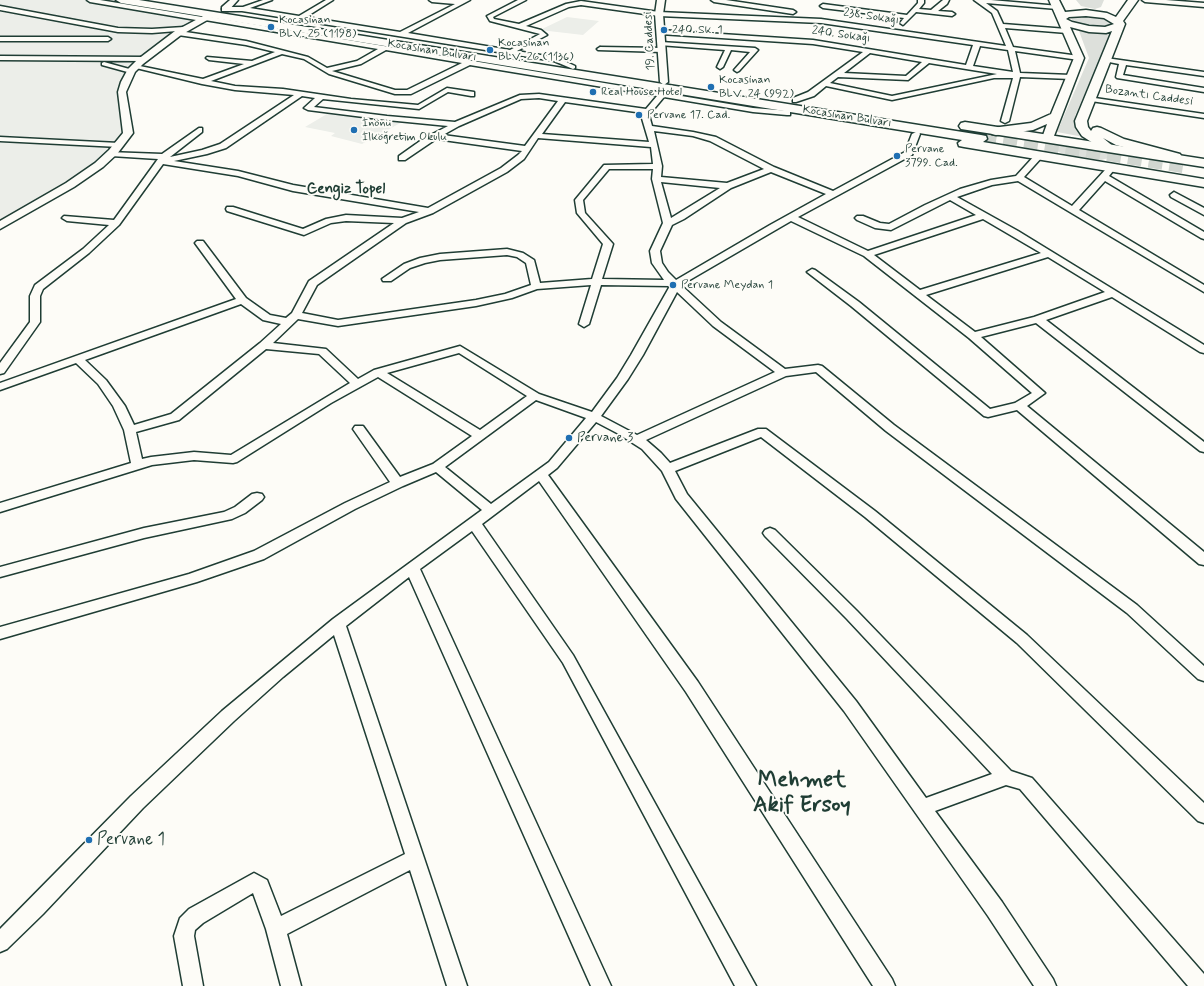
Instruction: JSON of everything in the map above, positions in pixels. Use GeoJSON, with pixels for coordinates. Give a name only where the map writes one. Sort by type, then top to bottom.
{"type":"FeatureCollection","features":[{"type":"Feature","properties":{"kind":"highway","name":"Kocasinan Bulvarı"},"geometry":{"type":"LineString","coordinates":[[121,0],[206,17],[709,92],[979,139]]}},
{"type":"Feature","properties":{"kind":"highway","name":"Kocasinan Bulvarı"},"geometry":{"type":"LineString","coordinates":[[167,0],[664,82],[709,92]]}},
{"type":"Feature","properties":{"kind":"highway"},"geometry":{"type":"LineString","coordinates":[[206,17],[209,12],[225,9]]}},
{"type":"Feature","properties":{"kind":"highway"},"geometry":{"type":"LineString","coordinates":[[709,92],[796,100],[812,98],[996,131],[1108,147],[1204,175]]}},
{"type":"Feature","properties":{"kind":"highway"},"geometry":{"type":"LineString","coordinates":[[709,92],[787,113],[916,134],[979,139],[1008,146],[1017,142],[1013,136],[996,131]]}},
{"type":"Feature","properties":{"kind":"highway"},"geometry":{"type":"LineString","coordinates":[[1043,156],[1033,145],[1036,141],[1048,138]]}},
{"type":"Feature","properties":{"kind":"highway"},"geometry":{"type":"LineString","coordinates":[[979,139],[1103,172],[1204,170]]}},
{"type":"Feature","properties":{"kind":"highway"},"geometry":{"type":"LineString","coordinates":[[1103,172],[1120,159],[1118,154],[1108,147]]}},
{"type":"Feature","properties":{"kind":"main road"},"geometry":{"type":"LineString","coordinates":[[1048,138],[1079,58],[1055,4]]}},
{"type":"Feature","properties":{"kind":"main road"},"geometry":{"type":"LineString","coordinates":[[1094,13],[1113,7],[1131,4]]}},
{"type":"Feature","properties":{"kind":"main road"},"geometry":{"type":"LineString","coordinates":[[1108,147],[1095,140],[1084,130],[1081,124],[1106,60],[1118,23],[1131,4]]}},
{"type":"Feature","properties":{"kind":"main road"},"geometry":{"type":"LineString","coordinates":[[1062,18],[1074,9],[1107,16],[1118,23]]}},
{"type":"Feature","properties":{"kind":"main road"},"geometry":{"type":"LineString","coordinates":[[1062,18],[1073,26],[1089,29],[1110,29],[1118,23]]}},
{"type":"Feature","properties":{"kind":"main road"},"geometry":{"type":"LineString","coordinates":[[1083,116],[1091,127],[1113,139],[1140,148],[1193,171]]}},
{"type":"Feature","properties":{"kind":"main road"},"geometry":{"type":"LineString","coordinates":[[996,131],[1029,127],[1055,117]]}},
{"type":"Feature","properties":{"kind":"street"},"geometry":{"type":"LineString","coordinates":[[90,0],[206,17],[753,110],[787,113]]}},
{"type":"Feature","properties":{"kind":"street"},"geometry":{"type":"LineString","coordinates":[[225,9],[234,0]]}},
{"type":"Feature","properties":{"kind":"street"},"geometry":{"type":"LineString","coordinates":[[242,9],[269,0]]}},
{"type":"Feature","properties":{"kind":"street"},"geometry":{"type":"LineString","coordinates":[[300,18],[330,0]]}},
{"type":"Feature","properties":{"kind":"street"},"geometry":{"type":"LineString","coordinates":[[432,0],[464,1]]}},
{"type":"Feature","properties":{"kind":"street"},"geometry":{"type":"LineString","coordinates":[[510,52],[544,35],[539,31],[492,20],[490,16],[523,0]]}},
{"type":"Feature","properties":{"kind":"street","name":"19. Caddesi"},"geometry":{"type":"LineString","coordinates":[[661,0],[659,14],[664,82]]}},
{"type":"Feature","properties":{"kind":"street"},"geometry":{"type":"LineString","coordinates":[[714,0],[793,12]]}},
{"type":"Feature","properties":{"kind":"street"},"geometry":{"type":"LineString","coordinates":[[831,0],[822,7],[907,17]]}},
{"type":"Feature","properties":{"kind":"street"},"geometry":{"type":"LineString","coordinates":[[896,32],[907,17],[921,3],[921,0]]}},
{"type":"Feature","properties":{"kind":"street"},"geometry":{"type":"LineString","coordinates":[[932,12],[945,3],[946,0]]}},
{"type":"Feature","properties":{"kind":"street"},"geometry":{"type":"LineString","coordinates":[[978,0],[1055,4]]}},
{"type":"Feature","properties":{"kind":"street"},"geometry":{"type":"LineString","coordinates":[[978,0],[995,12],[1011,49],[1017,75],[1005,120]]}},
{"type":"Feature","properties":{"kind":"street"},"geometry":{"type":"LineString","coordinates":[[1146,0],[1204,5]]}},
{"type":"Feature","properties":{"kind":"street"},"geometry":{"type":"LineString","coordinates":[[402,34],[464,1]]}},
{"type":"Feature","properties":{"kind":"street","name":"238. Sokağı"},"geometry":{"type":"LineString","coordinates":[[520,26],[574,3],[659,14],[821,22],[1079,58]]}},
{"type":"Feature","properties":{"kind":"street"},"geometry":{"type":"LineString","coordinates":[[734,17],[741,5]]}},
{"type":"Feature","properties":{"kind":"street"},"geometry":{"type":"LineString","coordinates":[[0,8],[118,30],[181,31],[246,43],[306,58],[331,73],[385,90],[408,92],[470,62]]}},
{"type":"Feature","properties":{"kind":"street"},"geometry":{"type":"LineString","coordinates":[[225,9],[242,9],[556,59],[573,67]]}},
{"type":"Feature","properties":{"kind":"street"},"geometry":{"type":"LineString","coordinates":[[915,10],[952,14]]}},
{"type":"Feature","properties":{"kind":"street"},"geometry":{"type":"LineString","coordinates":[[0,226],[70,185],[92,170],[119,146],[128,133],[122,92],[125,82],[133,69],[181,31],[206,17]]}},
{"type":"Feature","properties":{"kind":"street"},"geometry":{"type":"LineString","coordinates":[[1001,26],[1067,31]]}},
{"type":"Feature","properties":{"kind":"street"},"geometry":{"type":"LineString","coordinates":[[0,39],[106,42],[118,30]]}},
{"type":"Feature","properties":{"kind":"street","name":"240. Sokağı"},"geometry":{"type":"LineString","coordinates":[[660,32],[806,41],[969,66],[1017,75]]}},
{"type":"Feature","properties":{"kind":"street"},"geometry":{"type":"LineString","coordinates":[[969,66],[977,44]]}},
{"type":"Feature","properties":{"kind":"street"},"geometry":{"type":"LineString","coordinates":[[600,49],[661,47],[755,50],[737,70]]}},
{"type":"Feature","properties":{"kind":"street"},"geometry":{"type":"LineString","coordinates":[[326,70],[358,63],[385,48]]}},
{"type":"Feature","properties":{"kind":"street"},"geometry":{"type":"LineString","coordinates":[[720,67],[729,48]]}},
{"type":"Feature","properties":{"kind":"street"},"geometry":{"type":"LineString","coordinates":[[812,98],[825,84],[869,51]]}},
{"type":"Feature","properties":{"kind":"street"},"geometry":{"type":"LineString","coordinates":[[202,82],[281,52]]}},
{"type":"Feature","properties":{"kind":"street"},"geometry":{"type":"LineString","coordinates":[[0,58],[92,56],[144,59]]}},
{"type":"Feature","properties":{"kind":"street"},"geometry":{"type":"LineString","coordinates":[[209,58],[253,62]]}},
{"type":"Feature","properties":{"kind":"street"},"geometry":{"type":"LineString","coordinates":[[837,76],[908,78],[928,60]]}},
{"type":"Feature","properties":{"kind":"street"},"geometry":{"type":"LineString","coordinates":[[1106,60],[1204,74]]}},
{"type":"Feature","properties":{"kind":"street"},"geometry":{"type":"LineString","coordinates":[[1123,62],[1119,78],[1204,90]]}},
{"type":"Feature","properties":{"kind":"street"},"geometry":{"type":"LineString","coordinates":[[0,63],[108,65],[235,88],[283,91],[321,97],[419,107],[448,90],[471,94]]}},
{"type":"Feature","properties":{"kind":"street"},"geometry":{"type":"LineString","coordinates":[[825,84],[892,98],[974,80],[1017,75],[1071,77]]}},
{"type":"Feature","properties":{"kind":"street"},"geometry":{"type":"LineString","coordinates":[[162,159],[196,154],[223,146],[300,94]]}},
{"type":"Feature","properties":{"kind":"street"},"geometry":{"type":"LineString","coordinates":[[662,94],[645,115],[650,128],[658,166],[656,179],[668,223]]}},
{"type":"Feature","properties":{"kind":"street"},"geometry":{"type":"LineString","coordinates":[[402,158],[456,124],[516,98],[534,96],[648,111]]}},
{"type":"Feature","properties":{"kind":"street"},"geometry":{"type":"LineString","coordinates":[[321,97],[308,108],[456,124]]}},
{"type":"Feature","properties":{"kind":"street","name":"Bozantı Caddesi"},"geometry":{"type":"LineString","coordinates":[[1091,99],[1204,116]]}},
{"type":"Feature","properties":{"kind":"street"},"geometry":{"type":"LineString","coordinates":[[130,430],[175,417],[264,345],[293,318],[313,283],[403,221],[430,211],[504,170],[521,157],[563,100]]}},
{"type":"Feature","properties":{"kind":"street"},"geometry":{"type":"LineString","coordinates":[[401,119],[425,130],[444,131]]}},
{"type":"Feature","properties":{"kind":"street"},"geometry":{"type":"LineString","coordinates":[[650,128],[693,134],[713,139],[771,169],[833,194]]}},
{"type":"Feature","properties":{"kind":"street"},"geometry":{"type":"LineString","coordinates":[[0,371],[35,322],[35,296],[39,287],[86,251],[116,224],[162,159],[199,130]]}},
{"type":"Feature","properties":{"kind":"street"},"geometry":{"type":"LineString","coordinates":[[0,942],[36,908],[136,802],[183,757],[277,673],[338,623],[412,567],[553,465],[594,417],[622,379],[676,284],[791,217],[909,153],[916,134]]}},
{"type":"Feature","properties":{"kind":"street"},"geometry":{"type":"LineString","coordinates":[[435,136],[527,149]]}},
{"type":"Feature","properties":{"kind":"street"},"geometry":{"type":"LineString","coordinates":[[537,136],[654,145]]}},
{"type":"Feature","properties":{"kind":"street"},"geometry":{"type":"LineString","coordinates":[[0,138],[119,146]]}},
{"type":"Feature","properties":{"kind":"street"},"geometry":{"type":"LineString","coordinates":[[111,154],[162,159],[238,174],[292,188],[430,211]]}},
{"type":"Feature","properties":{"kind":"street"},"geometry":{"type":"LineString","coordinates":[[860,218],[878,226],[891,227],[950,197],[981,185],[1019,178],[1043,156]]}},
{"type":"Feature","properties":{"kind":"street"},"geometry":{"type":"LineString","coordinates":[[584,324],[608,244],[581,213],[579,200],[607,168],[658,166]]}},
{"type":"Feature","properties":{"kind":"street"},"geometry":{"type":"LineString","coordinates":[[771,169],[728,186],[668,223],[657,244],[655,257],[660,269],[717,324],[783,373]]}},
{"type":"Feature","properties":{"kind":"street"},"geometry":{"type":"LineString","coordinates":[[1073,211],[1103,172],[1204,236]]}},
{"type":"Feature","properties":{"kind":"street"},"geometry":{"type":"LineString","coordinates":[[1019,178],[1204,289]]}},
{"type":"Feature","properties":{"kind":"street"},"geometry":{"type":"LineString","coordinates":[[656,179],[728,186]]}},
{"type":"Feature","properties":{"kind":"street"},"geometry":{"type":"LineString","coordinates":[[1174,195],[1204,212]]}},
{"type":"Feature","properties":{"kind":"street"},"geometry":{"type":"LineString","coordinates":[[950,197],[1113,293],[1204,350]]}},
{"type":"Feature","properties":{"kind":"street"},"geometry":{"type":"LineString","coordinates":[[230,209],[304,232],[329,221],[346,218],[403,221]]}},
{"type":"Feature","properties":{"kind":"street"},"geometry":{"type":"LineString","coordinates":[[866,254],[984,216]]}},
{"type":"Feature","properties":{"kind":"street"},"geometry":{"type":"LineString","coordinates":[[791,217],[866,254],[973,336],[1039,394],[1019,406],[988,413],[855,304],[812,272]]}},
{"type":"Feature","properties":{"kind":"street"},"geometry":{"type":"LineString","coordinates":[[67,218],[116,224]]}},
{"type":"Feature","properties":{"kind":"street"},"geometry":{"type":"LineString","coordinates":[[200,243],[242,300],[261,315],[274,320],[293,318],[338,323],[476,303],[508,296],[536,286],[596,282],[659,282],[676,284]]}},
{"type":"Feature","properties":{"kind":"street"},"geometry":{"type":"LineString","coordinates":[[387,279],[406,266],[423,260],[440,257],[507,252],[520,255],[531,262],[536,286]]}},
{"type":"Feature","properties":{"kind":"street"},"geometry":{"type":"LineString","coordinates":[[919,294],[1048,254]]}},
{"type":"Feature","properties":{"kind":"street"},"geometry":{"type":"LineString","coordinates":[[973,336],[1038,319],[1113,293]]}},
{"type":"Feature","properties":{"kind":"street"},"geometry":{"type":"LineString","coordinates":[[0,388],[242,300]]}},
{"type":"Feature","properties":{"kind":"street"},"geometry":{"type":"LineString","coordinates":[[1038,319],[1204,448]]}},
{"type":"Feature","properties":{"kind":"street"},"geometry":{"type":"LineString","coordinates":[[264,345],[322,351],[357,384]]}},
{"type":"Feature","properties":{"kind":"street"},"geometry":{"type":"LineString","coordinates":[[0,508],[137,464],[166,458],[194,456],[233,459],[327,401],[378,372],[460,349],[535,396],[594,417],[621,430],[657,456],[668,469],[681,496],[850,706],[996,909],[1046,986]]}},
{"type":"Feature","properties":{"kind":"street"},"geometry":{"type":"LineString","coordinates":[[78,359],[102,382],[119,406],[130,430],[137,464]]}},
{"type":"Feature","properties":{"kind":"street"},"geometry":{"type":"LineString","coordinates":[[636,440],[783,373],[818,368],[901,437],[1132,609],[1204,676]]}},
{"type":"Feature","properties":{"kind":"street"},"geometry":{"type":"LineString","coordinates":[[378,372],[481,436]]}},
{"type":"Feature","properties":{"kind":"street"},"geometry":{"type":"LineString","coordinates":[[0,633],[192,578],[259,555],[350,506],[398,483],[437,468],[535,396]]}},
{"type":"Feature","properties":{"kind":"street"},"geometry":{"type":"LineString","coordinates":[[1019,406],[1204,560]]}},
{"type":"Feature","properties":{"kind":"street"},"geometry":{"type":"LineString","coordinates":[[359,429],[398,483]]}},
{"type":"Feature","properties":{"kind":"street"},"geometry":{"type":"LineString","coordinates":[[668,469],[762,432],[870,514],[1022,639],[1204,815]]}},
{"type":"Feature","properties":{"kind":"street"},"geometry":{"type":"LineString","coordinates":[[437,468],[491,511]]}},
{"type":"Feature","properties":{"kind":"street"},"geometry":{"type":"LineString","coordinates":[[540,474],[692,687],[885,986]]}},
{"type":"Feature","properties":{"kind":"street"},"geometry":{"type":"LineString","coordinates":[[0,572],[144,534],[227,516],[240,510],[257,497]]}},
{"type":"Feature","properties":{"kind":"street"},"geometry":{"type":"LineString","coordinates":[[474,523],[568,660],[746,986]]}},
{"type":"Feature","properties":{"kind":"street"},"geometry":{"type":"LineString","coordinates":[[770,533],[852,615],[1006,777],[1026,783],[1201,986]]}},
{"type":"Feature","properties":{"kind":"street"},"geometry":{"type":"LineString","coordinates":[[412,567],[601,986]]}},
{"type":"Feature","properties":{"kind":"street"},"geometry":{"type":"LineString","coordinates":[[338,623],[457,986]]}},
{"type":"Feature","properties":{"kind":"street"},"geometry":{"type":"LineString","coordinates":[[923,807],[1006,777]]}},
{"type":"Feature","properties":{"kind":"street"},"geometry":{"type":"LineString","coordinates":[[276,929],[415,858]]}},
{"type":"Feature","properties":{"kind":"street"},"geometry":{"type":"LineString","coordinates":[[193,986],[184,936],[187,925],[196,916],[254,882],[260,886],[276,929],[291,986]]}},
{"type":"Feature","properties":{"kind":"shaded area"},"geometry":{"type":"Polygon","coordinates":[[[0,0],[143,0],[217,12],[208,16],[148,56],[124,85],[128,133],[108,156],[0,226],[0,0]]]}},
{"type":"Feature","properties":{"kind":"shaded area"},"geometry":{"type":"Polygon","coordinates":[[[1076,0],[1104,0],[1101,7],[1095,9],[1081,6],[1076,0]]]}},
{"type":"Feature","properties":{"kind":"shaded area"},"geometry":{"type":"Polygon","coordinates":[[[1073,16],[1100,16],[1112,23],[1106,26],[1091,26],[1076,23],[1071,19],[1073,16]]]}},
{"type":"Feature","properties":{"kind":"shaded area"},"geometry":{"type":"Polygon","coordinates":[[[567,17],[599,21],[583,35],[540,30],[567,17]]]}},
{"type":"Feature","properties":{"kind":"shaded area"},"geometry":{"type":"Polygon","coordinates":[[[1079,31],[1111,34],[1075,116],[1076,126],[1089,138],[1057,132],[1089,58],[1079,31]]]}},
{"type":"Feature","properties":{"kind":"shaded area","name":"İnönü İlköğretim Okulu"},"geometry":{"type":"Polygon","coordinates":[[[332,111],[404,121],[362,144],[331,136],[335,133],[305,127],[332,111]]]}},
{"type":"Feature","properties":{"kind":"shaded area"},"geometry":{"type":"Polygon","coordinates":[[[1053,143],[1111,152],[1112,155],[1109,158],[1101,160],[1066,155],[1052,149],[1050,145],[1053,143]]]}},
{"type":"Feature","properties":{"kind":"tunnel"},"geometry":{"type":"LineString","coordinates":[[983,134],[1183,166]]}},
{"type":"Feature","properties":{"kind":"place","name":"Kocasinan BLV. 25 (1198)"},"geometry":{"type":"Point","coordinates":[271,27]}},
{"type":"Feature","properties":{"kind":"place","name":"240. Sk. 1"},"geometry":{"type":"Point","coordinates":[664,30]}},
{"type":"Feature","properties":{"kind":"place","name":"Kocasinan BLV. 26 (1136)"},"geometry":{"type":"Point","coordinates":[490,50]}},
{"type":"Feature","properties":{"kind":"place","name":"Kocasinan BLV. 24 (992)"},"geometry":{"type":"Point","coordinates":[711,87]}},
{"type":"Feature","properties":{"kind":"place","name":"Real House Hotel"},"geometry":{"type":"Point","coordinates":[593,92]}},
{"type":"Feature","properties":{"kind":"place","name":"Pervane 17. Cad."},"geometry":{"type":"Point","coordinates":[639,115]}},
{"type":"Feature","properties":{"kind":"place","name":"İnönü İlköğretim Okulu"},"geometry":{"type":"Point","coordinates":[354,130]}},
{"type":"Feature","properties":{"kind":"place","name":"Pervane 3799. Cad."},"geometry":{"type":"Point","coordinates":[897,156]}},
{"type":"Feature","properties":{"kind":"place","name":"Pervane Meydan 1"},"geometry":{"type":"Point","coordinates":[673,285]}},
{"type":"Feature","properties":{"kind":"place","name":"Pervane 3"},"geometry":{"type":"Point","coordinates":[569,438]}},
{"type":"Feature","properties":{"kind":"place","name":"Pervane 1"},"geometry":{"type":"Point","coordinates":[89,840]}},
{"type":"Feature","properties":{"kind":"district","name":"Cengiz Topel"},"geometry":{"type":"Point","coordinates":[346,190]}},
{"type":"Feature","properties":{"kind":"district","name":"Mehmet Akif Ersoy"},"geometry":{"type":"Point","coordinates":[802,794]}}]}
